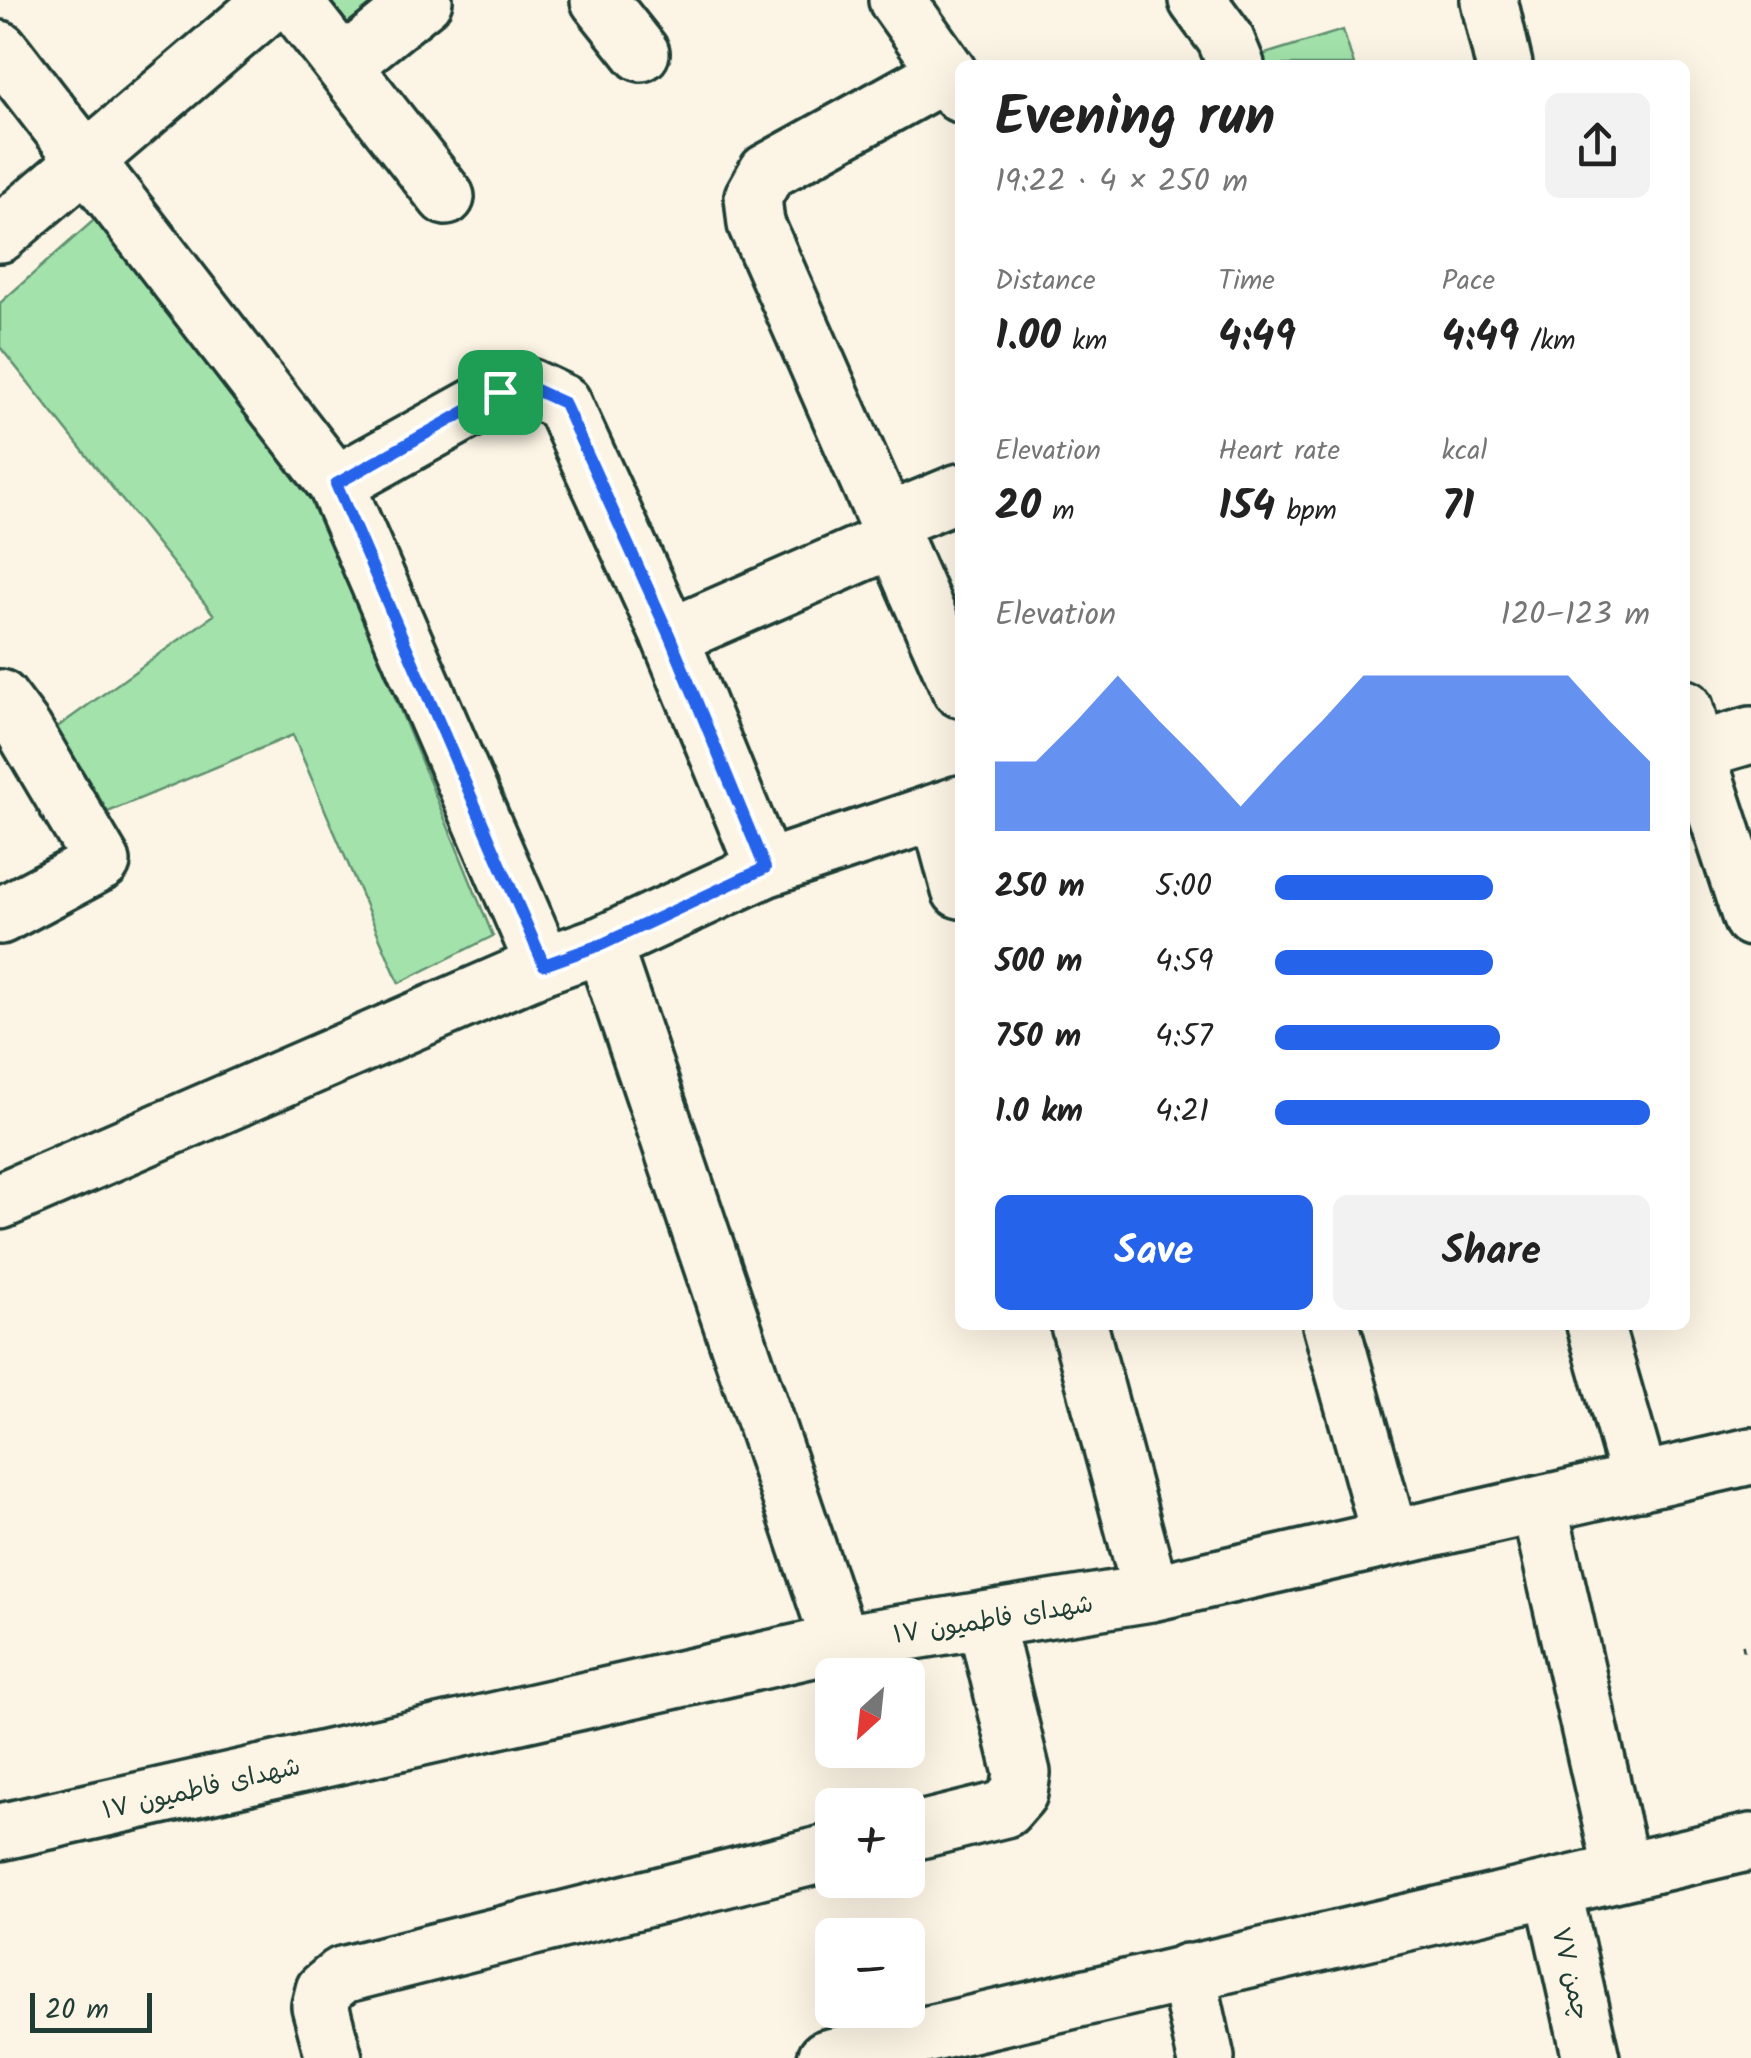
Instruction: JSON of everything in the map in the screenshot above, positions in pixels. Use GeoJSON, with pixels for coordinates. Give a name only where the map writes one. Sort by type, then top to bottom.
{"type":"FeatureCollection","features":[{"type":"Feature","properties":{"kind":"street"},"geometry":{"type":"LineString","coordinates":[[0,234],[274,0]]}},
{"type":"Feature","properties":{"kind":"street"},"geometry":{"type":"LineString","coordinates":[[292,0],[446,198]]}},
{"type":"Feature","properties":{"kind":"street"},"geometry":{"type":"LineString","coordinates":[[343,65],[424,0]]}},
{"type":"Feature","properties":{"kind":"street"},"geometry":{"type":"LineString","coordinates":[[599,0],[640,53]]}},
{"type":"Feature","properties":{"kind":"street"},"geometry":{"type":"LineString","coordinates":[[898,0],[954,83],[767,172],[753,197],[756,224],[955,678]]}},
{"type":"Feature","properties":{"kind":"street"},"geometry":{"type":"LineString","coordinates":[[1198,0],[1225,38],[1234,60]]}},
{"type":"Feature","properties":{"kind":"street"},"geometry":{"type":"LineString","coordinates":[[1489,0],[1503,60]]}},
{"type":"Feature","properties":{"kind":"street"},"geometry":{"type":"LineString","coordinates":[[0,49],[336,484],[544,965]]}},
{"type":"Feature","properties":{"kind":"street"},"geometry":{"type":"LineString","coordinates":[[336,484],[500,392],[529,387],[564,403],[670,637],[765,868]]}},
{"type":"Feature","properties":{"kind":"street"},"geometry":{"type":"LineString","coordinates":[[670,637],[891,531],[955,495]]}},
{"type":"Feature","properties":{"kind":"street"},"geometry":{"type":"LineString","coordinates":[[0,916],[102,862],[8,724]]}},
{"type":"Feature","properties":{"kind":"street"},"geometry":{"type":"LineString","coordinates":[[1751,734],[1691,729],[1751,918]]}},
{"type":"Feature","properties":{"kind":"street"},"geometry":{"type":"LineString","coordinates":[[0,1201],[544,965],[603,944],[765,868],[949,808],[955,853]]}},
{"type":"Feature","properties":{"kind":"street"},"geometry":{"type":"LineString","coordinates":[[603,944],[840,1643]]}},
{"type":"Feature","properties":{"kind":"street"},"geometry":{"type":"LineString","coordinates":[[1079,1330],[1152,1592]]}},
{"type":"Feature","properties":{"kind":"street"},"geometry":{"type":"LineString","coordinates":[[1333,1330],[1390,1537]]}},
{"type":"Feature","properties":{"kind":"street"},"geometry":{"type":"LineString","coordinates":[[1596,1330],[1640,1482]]}},
{"type":"Feature","properties":{"kind":"street","name":"شهدای فاطمیون ۱۷"},"geometry":{"type":"LineString","coordinates":[[0,1832],[840,1643],[1152,1592],[1751,1456]]}},
{"type":"Feature","properties":{"kind":"street"},"geometry":{"type":"LineString","coordinates":[[1538,1506],[1622,1871]]}},
{"type":"Feature","properties":{"kind":"street"},"geometry":{"type":"LineString","coordinates":[[925,1829],[1005,1808],[1019,1794],[1022,1773],[984,1620]]}},
{"type":"Feature","properties":{"kind":"street"},"geometry":{"type":"LineString","coordinates":[[826,2058],[1751,1842]]}},
{"type":"Feature","properties":{"kind":"street"},"geometry":{"type":"LineString","coordinates":[[334,2058],[320,2006],[324,1990],[342,1975],[815,1856]]}},
{"type":"Feature","properties":{"kind":"street","name":"چمن ۷۷"},"geometry":{"type":"LineString","coordinates":[[1553,1889],[1591,2058]]}},
{"type":"Feature","properties":{"kind":"street"},"geometry":{"type":"LineString","coordinates":[[1187,1972],[1206,2058]]}},
{"type":"Feature","properties":{"kind":"green space"},"geometry":{"type":"Polygon","coordinates":[[[330,0],[390,0],[352,29],[330,0]]]}},
{"type":"Feature","properties":{"kind":"green space"},"geometry":{"type":"Polygon","coordinates":[[[1343,30],[1352,60],[1246,60],[1343,30]]]}},
{"type":"Feature","properties":{"kind":"green space"},"geometry":{"type":"Polygon","coordinates":[[[102,213],[315,503],[493,936],[399,983],[293,735],[108,812],[56,728],[214,615],[0,347],[0,303],[102,213]]]}},
{"type":"Feature","properties":{"kind":"route"},"geometry":{"type":"LineString","coordinates":[[529,387],[564,403],[670,637],[765,868],[603,944],[544,965],[336,484],[500,392],[529,387]]}}]}
